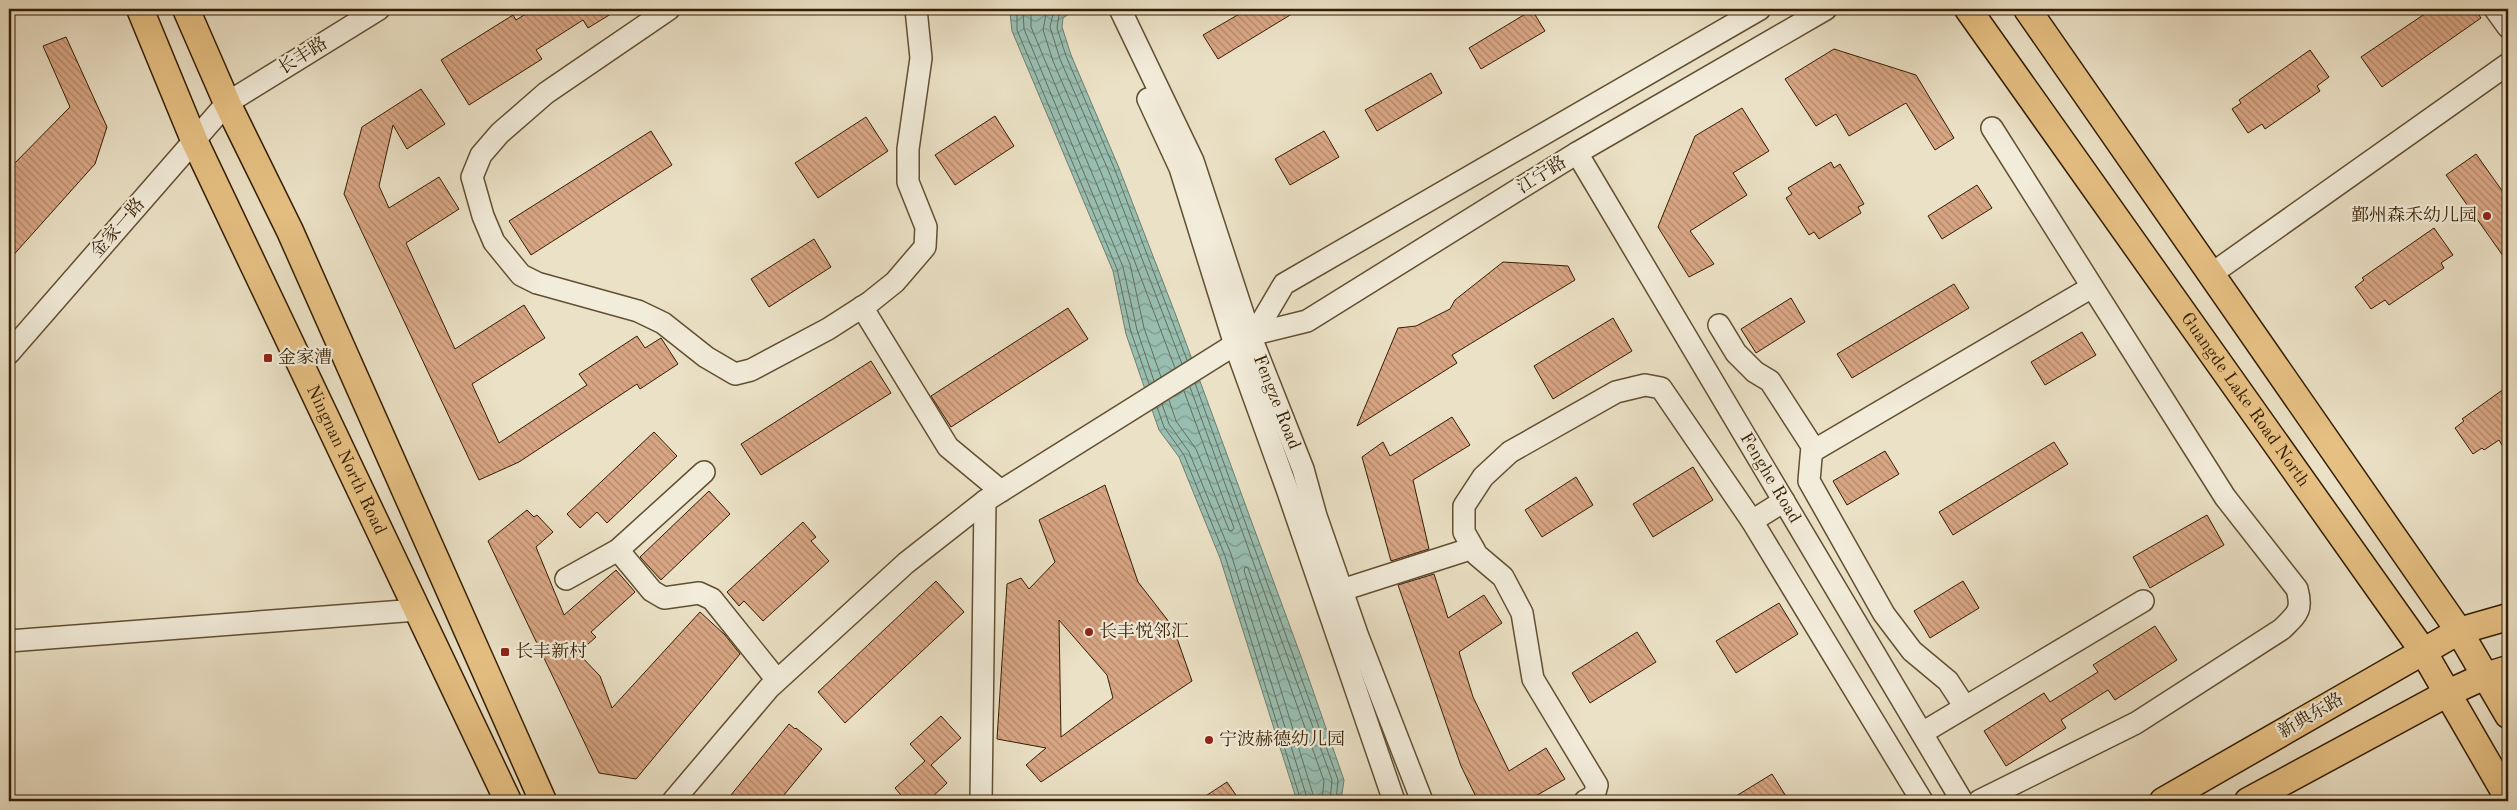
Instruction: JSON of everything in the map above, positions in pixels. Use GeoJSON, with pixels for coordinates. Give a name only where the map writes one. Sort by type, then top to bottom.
{"type":"FeatureCollection","features":[{"type":"Feature","properties":{"kind":"main road","name":"Ningnan North Road"},"geometry":{"type":"LineString","coordinates":[[140,9],[194,140],[508,801]]}},
{"type":"Feature","properties":{"kind":"main road"},"geometry":{"type":"LineString","coordinates":[[186,9],[226,103],[290,231],[543,801]]}},
{"type":"Feature","properties":{"kind":"main road","name":"Guangde Lake Road North"},"geometry":{"type":"LineString","coordinates":[[1968,9],[2423,651],[2508,798]]}},
{"type":"Feature","properties":{"kind":"main road"},"geometry":{"type":"LineString","coordinates":[[2027,9],[2459,631],[2497,672],[2508,715]]}},
{"type":"Feature","properties":{"kind":"main road","name":"新典东路"},"geometry":{"type":"LineString","coordinates":[[2163,801],[2459,631],[2508,617]]}},
{"type":"Feature","properties":{"kind":"main road"},"geometry":{"type":"LineString","coordinates":[[2248,801],[2448,693],[2497,672]]}},
{"type":"Feature","properties":{"kind":"street","name":"长丰路"},"geometry":{"type":"LineString","coordinates":[[226,103],[379,9]]}},
{"type":"Feature","properties":{"kind":"street"},"geometry":{"type":"LineString","coordinates":[[668,9],[546,93],[500,133],[481,155],[472,177],[483,216],[494,242],[521,275],[537,283],[638,312],[663,324],[706,357],[735,374],[751,370],[828,329],[862,307],[895,282],[925,247],[926,227],[908,182],[908,149],[921,58],[916,9]]}},
{"type":"Feature","properties":{"kind":"street","name":"Fengze Road"},"geometry":{"type":"LineString","coordinates":[[1105,9],[1180,168],[1247,338],[1303,469],[1316,516],[1342,590],[1422,801]]}},
{"type":"Feature","properties":{"kind":"street","name":"Fengze Road"},"geometry":{"type":"LineString","coordinates":[[1120,9],[1193,161],[1247,338],[1287,489],[1394,801]]}},
{"type":"Feature","properties":{"kind":"street","name":"江宁路"},"geometry":{"type":"LineString","coordinates":[[1247,338],[1284,284],[1760,9]]}},
{"type":"Feature","properties":{"kind":"street","name":"江宁路"},"geometry":{"type":"LineString","coordinates":[[1247,338],[1307,321],[1577,153],[1826,9]]}},
{"type":"Feature","properties":{"kind":"street"},"geometry":{"type":"LineString","coordinates":[[2495,9],[2508,27]]}},
{"type":"Feature","properties":{"kind":"street"},"geometry":{"type":"LineString","coordinates":[[2210,275],[2508,64]]}},
{"type":"Feature","properties":{"kind":"street","name":"金家一路"},"geometry":{"type":"LineString","coordinates":[[9,353],[226,103]]}},
{"type":"Feature","properties":{"kind":"street"},"geometry":{"type":"LineString","coordinates":[[1979,801],[2136,723],[2282,629],[2297,614],[2301,603],[2297,589],[2225,497],[1992,128]]}},
{"type":"Feature","properties":{"kind":"street","name":"Fenghe Road"},"geometry":{"type":"LineString","coordinates":[[1577,153],[1962,801]]}},
{"type":"Feature","properties":{"kind":"street"},"geometry":{"type":"LineString","coordinates":[[1813,452],[2092,286]]}},
{"type":"Feature","properties":{"kind":"street"},"geometry":{"type":"LineString","coordinates":[[862,307],[948,447],[993,496],[981,801]]}},
{"type":"Feature","properties":{"kind":"street"},"geometry":{"type":"LineString","coordinates":[[1719,325],[1736,353],[1755,372],[1770,381],[1812,446],[1813,452],[1808,471],[1809,481],[1884,614],[1912,651],[1948,681],[1965,707]]}},
{"type":"Feature","properties":{"kind":"street"},"geometry":{"type":"LineString","coordinates":[[673,801],[778,680],[906,563],[993,496],[1131,408],[1247,338]]}},
{"type":"Feature","properties":{"kind":"street"},"geometry":{"type":"LineString","coordinates":[[1585,801],[1594,796],[1597,784],[1533,679],[1522,613],[1503,577],[1477,555],[1464,532],[1464,506],[1483,477],[1510,452],[1616,392],[1645,385],[1661,388],[1752,521],[1922,801]]}},
{"type":"Feature","properties":{"kind":"street"},"geometry":{"type":"LineString","coordinates":[[566,579],[618,550],[704,472]]}},
{"type":"Feature","properties":{"kind":"street"},"geometry":{"type":"LineString","coordinates":[[1752,521],[1784,501]]}},
{"type":"Feature","properties":{"kind":"street"},"geometry":{"type":"LineString","coordinates":[[1342,590],[1473,548]]}},
{"type":"Feature","properties":{"kind":"street"},"geometry":{"type":"LineString","coordinates":[[618,550],[652,591],[664,598],[699,593],[712,599],[778,680]]}},
{"type":"Feature","properties":{"kind":"street"},"geometry":{"type":"LineString","coordinates":[[1922,733],[2143,601]]}},
{"type":"Feature","properties":{"kind":"street"},"geometry":{"type":"LineString","coordinates":[[9,640],[417,610]]}},
{"type":"Feature","properties":{"kind":"water"},"geometry":{"type":"Polygon","coordinates":[[[1013,9],[1077,9],[1063,18],[1062,27],[1071,55],[1119,168],[1175,313],[1303,662],[1344,780],[1341,801],[1297,801],[1220,558],[1179,457],[1159,430],[1126,334],[1113,271],[1012,31],[1010,13],[1013,9]]]}},
{"type":"Feature","properties":{"kind":"building"},"geometry":{"type":"Polygon","coordinates":[[[534,9],[619,9],[588,28],[583,20],[536,50],[542,59],[469,105],[441,60],[513,15],[516,20],[534,9]]]}},
{"type":"Feature","properties":{"kind":"building"},"geometry":{"type":"Polygon","coordinates":[[[1248,9],[1300,9],[1218,59],[1203,35],[1248,9]]]}},
{"type":"Feature","properties":{"kind":"building"},"geometry":{"type":"Polygon","coordinates":[[[2432,9],[2475,9],[2481,18],[2382,87],[2361,57],[2432,9]]]}},
{"type":"Feature","properties":{"kind":"building"},"geometry":{"type":"Polygon","coordinates":[[[1532,10],[1545,31],[1481,69],[1469,48],[1532,10]]]}},
{"type":"Feature","properties":{"kind":"building"},"geometry":{"type":"Polygon","coordinates":[[[66,37],[107,127],[95,164],[9,260],[9,169],[70,107],[43,46],[66,37]]]}},
{"type":"Feature","properties":{"kind":"building"},"geometry":{"type":"Polygon","coordinates":[[[1834,49],[1916,75],[1954,138],[1935,150],[1906,103],[1849,136],[1836,114],[1816,126],[1785,79],[1834,49]]]}},
{"type":"Feature","properties":{"kind":"building"},"geometry":{"type":"Polygon","coordinates":[[[2310,50],[2329,77],[2317,86],[2320,91],[2265,129],[2262,124],[2248,133],[2232,109],[2241,103],[2239,100],[2310,50]]]}},
{"type":"Feature","properties":{"kind":"building"},"geometry":{"type":"Polygon","coordinates":[[[1431,73],[1442,93],[1377,131],[1365,110],[1431,73]]]}},
{"type":"Feature","properties":{"kind":"building"},"geometry":{"type":"Polygon","coordinates":[[[421,89],[445,124],[407,149],[393,125],[379,186],[389,208],[439,177],[459,209],[406,243],[455,349],[524,305],[545,338],[472,384],[499,443],[587,385],[579,374],[637,336],[645,348],[661,338],[678,364],[640,389],[637,384],[519,462],[479,480],[344,194],[362,127],[421,89]]]}},
{"type":"Feature","properties":{"kind":"building"},"geometry":{"type":"Polygon","coordinates":[[[1742,108],[1769,151],[1733,173],[1747,195],[1690,231],[1714,264],[1689,277],[1658,227],[1695,136],[1742,108]]]}},
{"type":"Feature","properties":{"kind":"building"},"geometry":{"type":"Polygon","coordinates":[[[995,116],[1014,146],[955,185],[935,155],[995,116]]]}},
{"type":"Feature","properties":{"kind":"building"},"geometry":{"type":"Polygon","coordinates":[[[866,117],[888,151],[818,198],[795,163],[866,117]]]}},
{"type":"Feature","properties":{"kind":"building"},"geometry":{"type":"Polygon","coordinates":[[[651,131],[672,165],[531,255],[509,221],[651,131]]]}},
{"type":"Feature","properties":{"kind":"building"},"geometry":{"type":"Polygon","coordinates":[[[1324,131],[1339,157],[1290,185],[1275,159],[1324,131]]]}},
{"type":"Feature","properties":{"kind":"building"},"geometry":{"type":"Polygon","coordinates":[[[2476,154],[2508,199],[2508,263],[2446,175],[2476,154]]]}},
{"type":"Feature","properties":{"kind":"building"},"geometry":{"type":"Polygon","coordinates":[[[1831,162],[1834,168],[1840,164],[1864,204],[1858,207],[1861,213],[1819,239],[1814,232],[1809,235],[1786,198],[1792,194],[1788,188],[1831,162]]]}},
{"type":"Feature","properties":{"kind":"building"},"geometry":{"type":"Polygon","coordinates":[[[1977,185],[1992,208],[1942,239],[1928,216],[1977,185]]]}},
{"type":"Feature","properties":{"kind":"building"},"geometry":{"type":"Polygon","coordinates":[[[2434,228],[2453,255],[2441,263],[2444,268],[2389,305],[2385,300],[2371,309],[2355,287],[2364,280],[2362,278],[2434,228]]]}},
{"type":"Feature","properties":{"kind":"building"},"geometry":{"type":"Polygon","coordinates":[[[814,239],[831,267],[769,307],[751,279],[814,239]]]}},
{"type":"Feature","properties":{"kind":"building"},"geometry":{"type":"Polygon","coordinates":[[[1503,262],[1568,266],[1575,280],[1452,355],[1457,363],[1357,426],[1398,328],[1416,326],[1450,309],[1455,300],[1503,262]]]}},
{"type":"Feature","properties":{"kind":"building"},"geometry":{"type":"Polygon","coordinates":[[[1954,284],[1969,308],[1852,378],[1837,354],[1954,284]]]}},
{"type":"Feature","properties":{"kind":"building"},"geometry":{"type":"Polygon","coordinates":[[[1791,298],[1805,322],[1756,353],[1741,329],[1791,298]]]}},
{"type":"Feature","properties":{"kind":"building"},"geometry":{"type":"Polygon","coordinates":[[[1068,308],[1088,339],[951,427],[931,396],[1068,308]]]}},
{"type":"Feature","properties":{"kind":"building"},"geometry":{"type":"Polygon","coordinates":[[[1613,318],[1632,351],[1553,399],[1534,366],[1613,318]]]}},
{"type":"Feature","properties":{"kind":"building"},"geometry":{"type":"Polygon","coordinates":[[[2082,332],[2096,355],[2045,385],[2031,362],[2082,332]]]}},
{"type":"Feature","properties":{"kind":"building"},"geometry":{"type":"Polygon","coordinates":[[[871,361],[891,393],[761,475],[741,444],[871,361]]]}},
{"type":"Feature","properties":{"kind":"building"},"geometry":{"type":"Polygon","coordinates":[[[2508,386],[2508,455],[2499,440],[2484,450],[2482,448],[2473,454],[2455,428],[2464,421],[2462,419],[2508,386]]]}},
{"type":"Feature","properties":{"kind":"building"},"geometry":{"type":"Polygon","coordinates":[[[1452,417],[1470,445],[1413,480],[1429,549],[1391,561],[1362,457],[1383,442],[1390,456],[1452,417]]]}},
{"type":"Feature","properties":{"kind":"building"},"geometry":{"type":"Polygon","coordinates":[[[654,432],[677,456],[607,523],[597,512],[580,528],[567,514],[654,432]]]}},
{"type":"Feature","properties":{"kind":"building"},"geometry":{"type":"Polygon","coordinates":[[[2054,442],[2068,464],[1953,535],[1939,512],[2054,442]]]}},
{"type":"Feature","properties":{"kind":"building"},"geometry":{"type":"Polygon","coordinates":[[[1885,451],[1899,474],[1847,505],[1833,481],[1885,451]]]}},
{"type":"Feature","properties":{"kind":"building"},"geometry":{"type":"Polygon","coordinates":[[[1693,467],[1713,500],[1653,537],[1633,504],[1693,467]]]}},
{"type":"Feature","properties":{"kind":"building"},"geometry":{"type":"Polygon","coordinates":[[[1576,477],[1593,505],[1542,537],[1525,510],[1576,477]]]}},
{"type":"Feature","properties":{"kind":"building","name":"长丰悦邻汇"},"geometry":{"type":"Polygon","coordinates":[[[1105,485],[1138,582],[1173,627],[1192,681],[1041,782],[1026,765],[1046,748],[997,739],[1007,584],[1021,578],[1029,589],[1055,562],[1039,520],[1105,485]],[[1059,620],[1061,737],[1113,698],[1107,675],[1059,620]]]}},
{"type":"Feature","properties":{"kind":"building"},"geometry":{"type":"Polygon","coordinates":[[[709,491],[730,514],[661,580],[640,557],[709,491]]]}},
{"type":"Feature","properties":{"kind":"building"},"geometry":{"type":"Polygon","coordinates":[[[527,510],[534,517],[537,515],[553,532],[536,547],[564,615],[616,570],[635,592],[591,632],[596,637],[578,653],[600,676],[612,708],[700,612],[725,635],[740,654],[636,779],[599,773],[488,541],[527,510]]]}},
{"type":"Feature","properties":{"kind":"building"},"geometry":{"type":"Polygon","coordinates":[[[2207,515],[2224,545],[2150,588],[2133,557],[2207,515]]]}},
{"type":"Feature","properties":{"kind":"building"},"geometry":{"type":"Polygon","coordinates":[[[803,522],[816,537],[811,541],[829,561],[763,621],[744,601],[739,606],[727,592],[803,522]]]}},
{"type":"Feature","properties":{"kind":"building"},"geometry":{"type":"Polygon","coordinates":[[[1434,574],[1448,618],[1484,595],[1502,623],[1459,652],[1473,697],[1509,771],[1546,748],[1565,779],[1527,801],[1478,801],[1461,766],[1398,585],[1434,574]]]}},
{"type":"Feature","properties":{"kind":"building"},"geometry":{"type":"Polygon","coordinates":[[[936,581],[964,612],[845,723],[818,692],[936,581]]]}},
{"type":"Feature","properties":{"kind":"building"},"geometry":{"type":"Polygon","coordinates":[[[1963,581],[1979,608],[1930,638],[1914,611],[1963,581]]]}},
{"type":"Feature","properties":{"kind":"building"},"geometry":{"type":"Polygon","coordinates":[[[1779,603],[1798,634],[1736,673],[1716,641],[1779,603]]]}},
{"type":"Feature","properties":{"kind":"building"},"geometry":{"type":"Polygon","coordinates":[[[2155,626],[2177,660],[2115,700],[2108,690],[2061,720],[2066,728],[2006,766],[1984,731],[2044,693],[2050,702],[2098,672],[2093,665],[2155,626]]]}},
{"type":"Feature","properties":{"kind":"building"},"geometry":{"type":"Polygon","coordinates":[[[1637,632],[1656,662],[1590,703],[1572,673],[1637,632]]]}},
{"type":"Feature","properties":{"kind":"building"},"geometry":{"type":"Polygon","coordinates":[[[941,716],[961,738],[931,765],[947,783],[928,801],[906,801],[895,788],[925,761],[910,744],[941,716]]]}},
{"type":"Feature","properties":{"kind":"building"},"geometry":{"type":"Polygon","coordinates":[[[789,724],[822,749],[779,801],[726,801],[789,724]]]}},
{"type":"Feature","properties":{"kind":"building"},"geometry":{"type":"Polygon","coordinates":[[[1772,774],[1789,801],[1728,801],[1772,774]]]}},
{"type":"Feature","properties":{"kind":"building"},"geometry":{"type":"Polygon","coordinates":[[[1227,782],[1240,801],[1198,801],[1227,782]]]}},
{"type":"Feature","properties":{"kind":"place","name":"鄞州森禾幼儿园"},"geometry":{"type":"Point","coordinates":[2487,216]}},
{"type":"Feature","properties":{"kind":"place","name":"金家漕"},"geometry":{"type":"Point","coordinates":[268,358]}},
{"type":"Feature","properties":{"kind":"place","name":"长丰悦邻汇"},"geometry":{"type":"Point","coordinates":[1089,632]}},
{"type":"Feature","properties":{"kind":"place","name":"长丰新村"},"geometry":{"type":"Point","coordinates":[505,652]}},
{"type":"Feature","properties":{"kind":"place","name":"宁波赫德幼儿园"},"geometry":{"type":"Point","coordinates":[1209,740]}}]}
